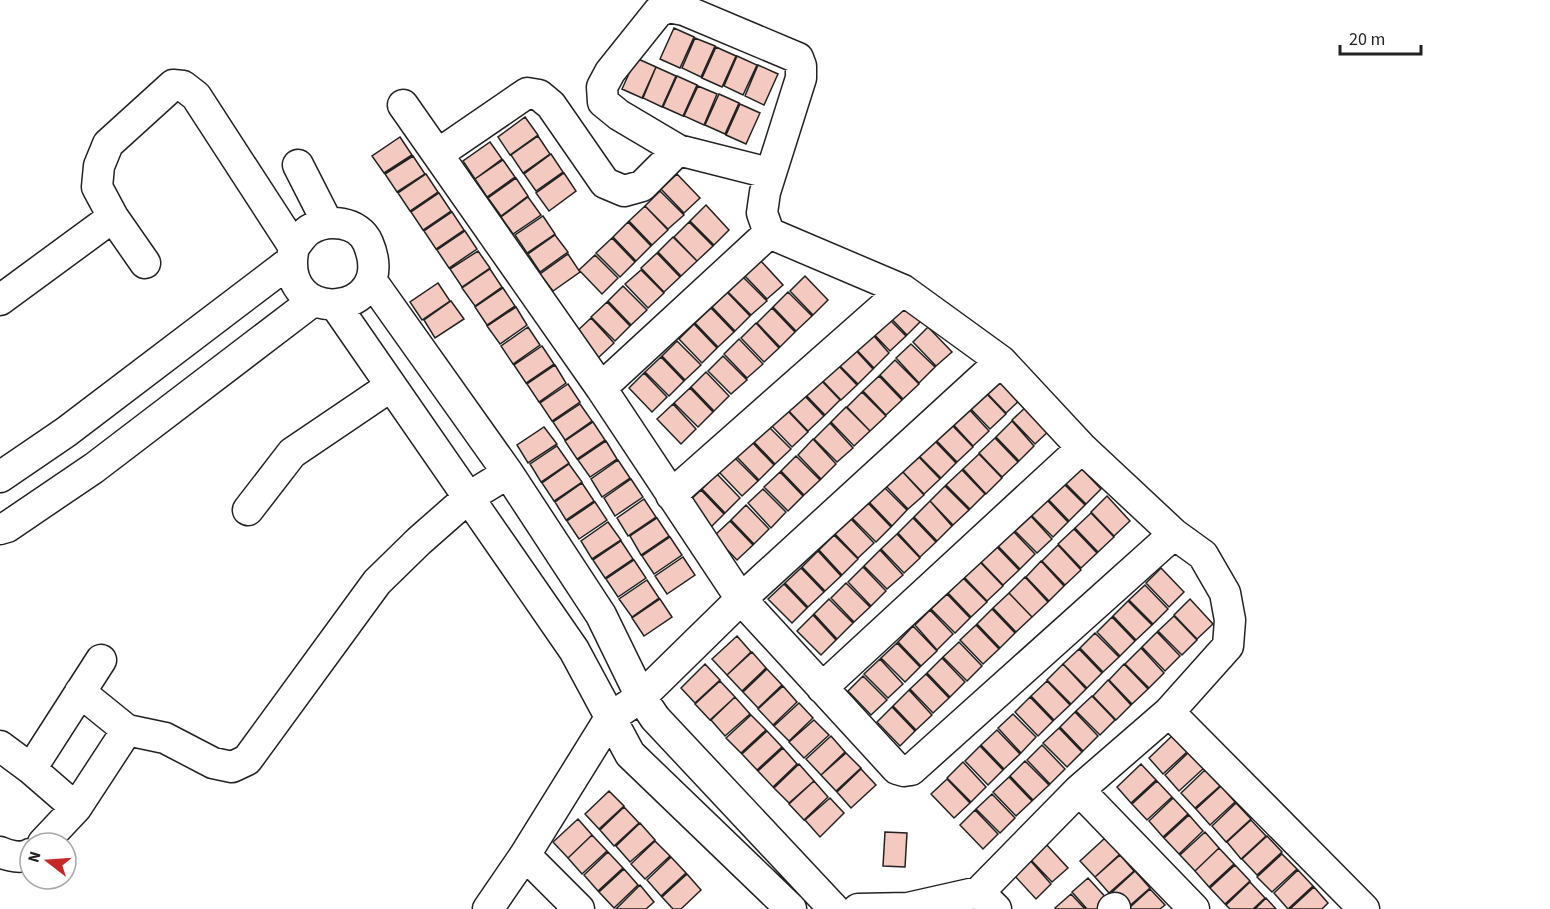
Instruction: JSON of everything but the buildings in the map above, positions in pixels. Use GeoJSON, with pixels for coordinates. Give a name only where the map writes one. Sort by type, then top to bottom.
{"type":"FeatureCollection","features":[{"type":"Feature","properties":{"kind":"street"},"geometry":{"type":"LineString","coordinates":[[770,173],[678,150],[619,115],[603,102],[603,87],[610,72],[658,12],[668,7],[684,10],[798,58],[801,78],[770,173],[762,213],[769,233],[903,290],[1001,361],[1082,448],[1174,534],[1203,555],[1225,593],[1230,620],[1228,646],[1169,712],[1079,790],[1004,869],[987,900],[908,908],[858,909]]}},
{"type":"Feature","properties":{"kind":"street"},"geometry":{"type":"LineString","coordinates":[[145,263],[113,217],[97,187],[99,166],[108,144],[172,85],[183,86],[196,96],[292,254],[296,285],[325,304],[391,386],[574,650],[630,754],[791,909]]}},
{"type":"Feature","properties":{"kind":"street"},"geometry":{"type":"LineString","coordinates":[[438,154],[527,93],[539,95],[551,105],[605,183],[624,191],[642,186],[678,150]]}},
{"type":"Feature","properties":{"kind":"street"},"geometry":{"type":"LineString","coordinates":[[404,105],[601,387],[741,599],[897,769],[911,770],[1174,534]]}},
{"type":"Feature","properties":{"kind":"street"},"geometry":{"type":"LineString","coordinates":[[298,165],[327,222]]}},
{"type":"Feature","properties":{"kind":"street"},"geometry":{"type":"LineString","coordinates":[[0,300],[113,217]]}},
{"type":"Feature","properties":{"kind":"street"},"geometry":{"type":"LineString","coordinates":[[0,477],[66,432],[292,254],[308,230],[327,222],[349,225],[366,238],[374,258],[372,280],[357,298],[325,304],[2,531]]}},
{"type":"Feature","properties":{"kind":"street"},"geometry":{"type":"LineString","coordinates":[[601,387],[769,233]]}},
{"type":"Feature","properties":{"kind":"street"},"geometry":{"type":"LineString","coordinates":[[372,280],[508,473],[601,615],[641,697],[655,718],[834,909]]}},
{"type":"Feature","properties":{"kind":"street"},"geometry":{"type":"LineString","coordinates":[[671,495],[903,290]]}},
{"type":"Feature","properties":{"kind":"street"},"geometry":{"type":"LineString","coordinates":[[488,909],[525,855],[610,718],[641,697],[741,599],[1001,361]]}},
{"type":"Feature","properties":{"kind":"street"},"geometry":{"type":"LineString","coordinates":[[248,510],[292,453],[391,386]]}},
{"type":"Feature","properties":{"kind":"street"},"geometry":{"type":"LineString","coordinates":[[66,432],[94,468]]}},
{"type":"Feature","properties":{"kind":"street"},"geometry":{"type":"LineString","coordinates":[[822,688],[1082,448]]}},
{"type":"Feature","properties":{"kind":"street"},"geometry":{"type":"LineString","coordinates":[[80,692],[127,730],[165,738],[213,763],[232,767],[247,760],[377,582],[469,497],[508,473]]}},
{"type":"Feature","properties":{"kind":"street"},"geometry":{"type":"LineString","coordinates":[[31,769],[101,660]]}},
{"type":"Feature","properties":{"kind":"street"},"geometry":{"type":"LineString","coordinates":[[1169,712],[1364,909]]}},
{"type":"Feature","properties":{"kind":"street"},"geometry":{"type":"LineString","coordinates":[[54,831],[76,808],[127,730]]}},
{"type":"Feature","properties":{"kind":"street"},"geometry":{"type":"LineString","coordinates":[[0,746],[76,808]]}},
{"type":"Feature","properties":{"kind":"street"},"geometry":{"type":"LineString","coordinates":[[1079,790],[1194,909]]}},
{"type":"Feature","properties":{"kind":"street"},"geometry":{"type":"LineString","coordinates":[[0,852],[18,856]]}},
{"type":"Feature","properties":{"kind":"street"},"geometry":{"type":"LineString","coordinates":[[525,855],[579,909]]}}]}
